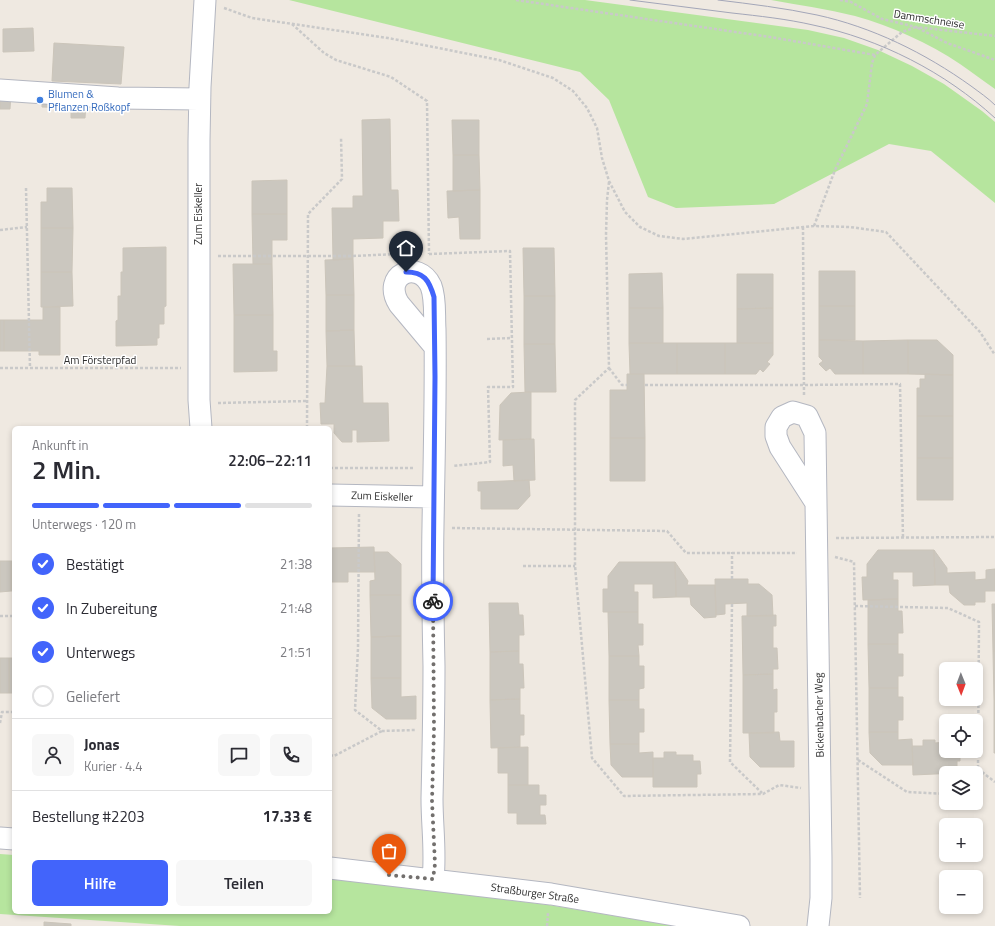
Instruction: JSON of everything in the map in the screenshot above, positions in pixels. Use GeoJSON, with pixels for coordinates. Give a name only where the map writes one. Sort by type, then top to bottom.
{"type":"FeatureCollection","features":[{"type":"Feature","properties":{"kind":"street","name":"Zum Eiskeller"},"geometry":{"type":"LineString","coordinates":[[201,426],[199,404],[198,256],[199,99],[205,0]]}},
{"type":"Feature","properties":{"kind":"street"},"geometry":{"type":"LineString","coordinates":[[0,90],[118,98],[199,99]]}},
{"type":"Feature","properties":{"kind":"street"},"geometry":{"type":"LineString","coordinates":[[433,879],[435,864],[432,801],[434,729],[433,528],[435,347],[434,297],[431,285],[426,278],[418,273],[406,272],[399,276],[394,288],[394,297],[435,347]]}},
{"type":"Feature","properties":{"kind":"street"},"geometry":{"type":"LineString","coordinates":[[803,414],[793,412],[782,417],[776,427],[776,436],[780,447],[816,503]]}},
{"type":"Feature","properties":{"kind":"street","name":"Bickenbacher Weg"},"geometry":{"type":"LineString","coordinates":[[803,414],[807,416],[815,433],[821,898],[818,926]]}},
{"type":"Feature","properties":{"kind":"street","name":"Zum Eiskeller"},"geometry":{"type":"LineString","coordinates":[[332,495],[434,497]]}},
{"type":"Feature","properties":{"kind":"street"},"geometry":{"type":"LineString","coordinates":[[0,838],[12,839]]}},
{"type":"Feature","properties":{"kind":"street","name":"Straßburger Straße"},"geometry":{"type":"LineString","coordinates":[[332,868],[551,894],[739,926]]}},
{"type":"Feature","properties":{"kind":"path"},"geometry":{"type":"LineString","coordinates":[[205,0],[252,18],[388,38],[499,60],[553,78],[573,91],[587,108],[597,128],[602,158],[609,181],[625,212],[640,227],[659,236],[683,239],[814,226],[850,227],[886,232],[980,332],[995,356]]}},
{"type":"Feature","properties":{"kind":"path"},"geometry":{"type":"LineString","coordinates":[[516,0],[770,37],[875,55]]}},
{"type":"Feature","properties":{"kind":"path","name":"Dammschneise"},"geometry":{"type":"LineString","coordinates":[[840,0],[851,2],[882,19],[916,27],[995,36]]}},
{"type":"Feature","properties":{"kind":"path"},"geometry":{"type":"LineString","coordinates":[[292,24],[324,53],[336,60],[391,77],[427,101],[429,254]]}},
{"type":"Feature","properties":{"kind":"path"},"geometry":{"type":"LineString","coordinates":[[814,226],[835,170],[867,104],[872,63],[875,55],[902,32],[916,27],[947,43],[995,60]]}},
{"type":"Feature","properties":{"kind":"path"},"geometry":{"type":"LineString","coordinates":[[307,426],[308,214],[342,179],[341,137]]}},
{"type":"Feature","properties":{"kind":"path"},"geometry":{"type":"LineString","coordinates":[[609,181],[606,235],[609,368],[622,385],[627,385]]}},
{"type":"Feature","properties":{"kind":"path"},"geometry":{"type":"LineString","coordinates":[[26,188],[30,368]]}},
{"type":"Feature","properties":{"kind":"path"},"geometry":{"type":"LineString","coordinates":[[0,230],[27,227]]}},
{"type":"Feature","properties":{"kind":"path"},"geometry":{"type":"LineString","coordinates":[[803,414],[804,227]]}},
{"type":"Feature","properties":{"kind":"path"},"geometry":{"type":"LineString","coordinates":[[332,468],[434,468],[490,462],[488,387],[513,387],[510,251],[422,254]]}},
{"type":"Feature","properties":{"kind":"path"},"geometry":{"type":"LineString","coordinates":[[198,256],[353,256],[409,253],[411,272]]}},
{"type":"Feature","properties":{"kind":"path"},"geometry":{"type":"LineString","coordinates":[[487,339],[511,338]]}},
{"type":"Feature","properties":{"kind":"path","name":"Am Försterpfad"},"geometry":{"type":"LineString","coordinates":[[0,368],[199,368]]}},
{"type":"Feature","properties":{"kind":"path"},"geometry":{"type":"LineString","coordinates":[[609,368],[575,400],[575,566],[592,758],[624,796],[763,794],[779,785],[820,791]]}},
{"type":"Feature","properties":{"kind":"path"},"geometry":{"type":"LineString","coordinates":[[199,404],[307,400]]}},
{"type":"Feature","properties":{"kind":"path"},"geometry":{"type":"LineString","coordinates":[[359,495],[358,648],[355,710],[382,731]]}},
{"type":"Feature","properties":{"kind":"path"},"geometry":{"type":"LineString","coordinates":[[433,528],[667,531],[686,552],[732,552],[817,545],[995,537]]}},
{"type":"Feature","properties":{"kind":"path"},"geometry":{"type":"LineString","coordinates":[[817,545],[854,562],[860,898]]}},
{"type":"Feature","properties":{"kind":"path"},"geometry":{"type":"LineString","coordinates":[[732,552],[732,579]]}},
{"type":"Feature","properties":{"kind":"path"},"geometry":{"type":"LineString","coordinates":[[523,566],[575,566]]}},
{"type":"Feature","properties":{"kind":"path"},"geometry":{"type":"LineString","coordinates":[[732,604],[730,762],[763,794]]}},
{"type":"Feature","properties":{"kind":"path"},"geometry":{"type":"LineString","coordinates":[[855,606],[948,608],[979,622],[978,766]]}},
{"type":"Feature","properties":{"kind":"path"},"geometry":{"type":"LineString","coordinates":[[0,616],[12,616]]}},
{"type":"Feature","properties":{"kind":"path"},"geometry":{"type":"LineString","coordinates":[[0,723],[2,712],[12,712]]}},
{"type":"Feature","properties":{"kind":"path"},"geometry":{"type":"LineString","coordinates":[[332,756],[382,731],[434,729]]}},
{"type":"Feature","properties":{"kind":"path"},"geometry":{"type":"LineString","coordinates":[[858,759],[907,792],[939,794]]}},
{"type":"Feature","properties":{"kind":"path"},"geometry":{"type":"LineString","coordinates":[[983,773],[995,782]]}},
{"type":"Feature","properties":{"kind":"green space"},"geometry":{"type":"Polygon","coordinates":[[[289,0],[585,0],[808,30],[844,38],[878,50],[912,66],[944,84],[995,122],[995,203],[931,151],[889,144],[774,204],[676,208],[648,197],[609,100],[580,72],[289,0]]]}},
{"type":"Feature","properties":{"kind":"green space"},"geometry":{"type":"Polygon","coordinates":[[[771,0],[995,0],[995,89],[948,56],[923,42],[896,30],[855,16],[771,0]]]}},
{"type":"Feature","properties":{"kind":"green space"},"geometry":{"type":"Polygon","coordinates":[[[0,854],[12,855],[12,914],[332,914],[332,878],[549,905],[675,926],[180,926],[0,914],[0,854]]]}},
{"type":"Feature","properties":{"kind":"building"},"geometry":{"type":"Polygon","coordinates":[[[33,28],[34,51],[3,52],[3,29],[33,28]]]}},
{"type":"Feature","properties":{"kind":"building"},"geometry":{"type":"Polygon","coordinates":[[[54,43],[124,47],[121,84],[52,81],[54,43]]]}},
{"type":"Feature","properties":{"kind":"building"},"geometry":{"type":"Polygon","coordinates":[[[0,93],[11,93],[10,109],[0,109],[0,93]]]}},
{"type":"Feature","properties":{"kind":"building"},"geometry":{"type":"Polygon","coordinates":[[[42,100],[86,102],[85,118],[71,118],[71,108],[42,107],[42,100]]]}},
{"type":"Feature","properties":{"kind":"building"},"geometry":{"type":"Polygon","coordinates":[[[390,119],[391,190],[398,190],[399,221],[383,221],[383,238],[353,239],[353,259],[333,260],[332,208],[353,208],[353,196],[363,196],[362,120],[390,119]]]}},
{"type":"Feature","properties":{"kind":"building"},"geometry":{"type":"Polygon","coordinates":[[[452,120],[479,120],[479,155],[453,155],[452,120]]]}},
{"type":"Feature","properties":{"kind":"building"},"geometry":{"type":"Polygon","coordinates":[[[453,155],[479,155],[480,190],[453,191],[453,155]]]}},
{"type":"Feature","properties":{"kind":"building"},"geometry":{"type":"Polygon","coordinates":[[[287,180],[287,214],[252,214],[252,181],[287,180]]]}},
{"type":"Feature","properties":{"kind":"building"},"geometry":{"type":"Polygon","coordinates":[[[47,188],[72,188],[73,228],[41,228],[41,202],[47,202],[47,188]]]}},
{"type":"Feature","properties":{"kind":"building"},"geometry":{"type":"Polygon","coordinates":[[[480,190],[480,239],[460,239],[459,217],[448,218],[447,191],[480,190]]]}},
{"type":"Feature","properties":{"kind":"building"},"geometry":{"type":"Polygon","coordinates":[[[252,214],[287,214],[287,240],[272,240],[272,264],[253,264],[252,214]]]}},
{"type":"Feature","properties":{"kind":"building"},"geometry":{"type":"Polygon","coordinates":[[[41,228],[73,228],[72,272],[41,272],[41,228]]]}},
{"type":"Feature","properties":{"kind":"building"},"geometry":{"type":"Polygon","coordinates":[[[166,247],[166,306],[164,307],[164,324],[159,324],[159,338],[157,338],[157,345],[116,346],[116,321],[118,320],[118,296],[121,296],[123,248],[166,247]]]}},
{"type":"Feature","properties":{"kind":"building"},"geometry":{"type":"Polygon","coordinates":[[[523,248],[554,248],[555,296],[524,296],[523,248]]]}},
{"type":"Feature","properties":{"kind":"building"},"geometry":{"type":"Polygon","coordinates":[[[353,259],[354,295],[326,295],[325,260],[353,259]]]}},
{"type":"Feature","properties":{"kind":"building"},"geometry":{"type":"Polygon","coordinates":[[[233,264],[272,264],[273,315],[234,315],[233,264]]]}},
{"type":"Feature","properties":{"kind":"building"},"geometry":{"type":"Polygon","coordinates":[[[819,271],[855,271],[855,306],[819,306],[819,271]]]}},
{"type":"Feature","properties":{"kind":"building"},"geometry":{"type":"Polygon","coordinates":[[[41,272],[72,272],[73,306],[41,307],[41,272]]]}},
{"type":"Feature","properties":{"kind":"building"},"geometry":{"type":"Polygon","coordinates":[[[662,273],[663,308],[629,308],[629,274],[662,273]]]}},
{"type":"Feature","properties":{"kind":"building"},"geometry":{"type":"Polygon","coordinates":[[[737,274],[773,274],[773,308],[737,309],[737,274]]]}},
{"type":"Feature","properties":{"kind":"building"},"geometry":{"type":"Polygon","coordinates":[[[326,295],[354,295],[354,330],[326,331],[326,295]]]}},
{"type":"Feature","properties":{"kind":"building"},"geometry":{"type":"Polygon","coordinates":[[[524,296],[555,296],[555,344],[524,344],[524,296]]]}},
{"type":"Feature","properties":{"kind":"building"},"geometry":{"type":"Polygon","coordinates":[[[819,306],[855,306],[855,340],[819,340],[819,306]]]}},
{"type":"Feature","properties":{"kind":"building"},"geometry":{"type":"Polygon","coordinates":[[[43,307],[60,307],[60,355],[39,355],[39,351],[4,351],[4,320],[43,320],[43,307]]]}},
{"type":"Feature","properties":{"kind":"building"},"geometry":{"type":"Polygon","coordinates":[[[629,308],[663,308],[663,343],[629,343],[629,308]]]}},
{"type":"Feature","properties":{"kind":"building"},"geometry":{"type":"Polygon","coordinates":[[[773,308],[773,343],[737,343],[737,309],[773,308]]]}},
{"type":"Feature","properties":{"kind":"building"},"geometry":{"type":"Polygon","coordinates":[[[234,315],[273,315],[273,351],[277,351],[277,371],[234,372],[234,315]]]}},
{"type":"Feature","properties":{"kind":"building"},"geometry":{"type":"Polygon","coordinates":[[[0,320],[4,320],[4,351],[0,351],[0,320]]]}},
{"type":"Feature","properties":{"kind":"building"},"geometry":{"type":"Polygon","coordinates":[[[354,330],[355,366],[327,366],[326,331],[354,330]]]}},
{"type":"Feature","properties":{"kind":"building"},"geometry":{"type":"Polygon","coordinates":[[[819,340],[863,341],[863,374],[835,374],[830,368],[826,371],[819,364],[823,361],[819,357],[819,340]]]}},
{"type":"Feature","properties":{"kind":"building"},"geometry":{"type":"Polygon","coordinates":[[[908,340],[937,340],[953,355],[953,375],[908,374],[908,340]]]}},
{"type":"Feature","properties":{"kind":"building"},"geometry":{"type":"Polygon","coordinates":[[[908,340],[908,374],[863,374],[863,341],[908,340]]]}},
{"type":"Feature","properties":{"kind":"building"},"geometry":{"type":"Polygon","coordinates":[[[629,343],[677,343],[677,374],[630,374],[629,343]]]}},
{"type":"Feature","properties":{"kind":"building"},"geometry":{"type":"Polygon","coordinates":[[[677,343],[725,343],[725,374],[677,374],[677,343]]]}},
{"type":"Feature","properties":{"kind":"building"},"geometry":{"type":"Polygon","coordinates":[[[725,343],[773,343],[773,355],[767,362],[770,364],[763,372],[760,369],[756,374],[725,374],[725,343]]]}},
{"type":"Feature","properties":{"kind":"building"},"geometry":{"type":"Polygon","coordinates":[[[524,344],[555,344],[556,392],[525,392],[524,344]]]}},
{"type":"Feature","properties":{"kind":"building"},"geometry":{"type":"Polygon","coordinates":[[[327,366],[362,366],[363,403],[388,403],[389,441],[357,442],[357,430],[352,430],[352,442],[342,442],[334,433],[334,424],[321,424],[320,403],[325,403],[327,366]]]}},
{"type":"Feature","properties":{"kind":"building"},"geometry":{"type":"Polygon","coordinates":[[[627,374],[644,374],[645,438],[610,438],[610,390],[627,390],[627,374]]]}},
{"type":"Feature","properties":{"kind":"building"},"geometry":{"type":"Polygon","coordinates":[[[925,374],[953,375],[953,416],[917,416],[917,388],[920,388],[920,379],[925,379],[925,374]]]}},
{"type":"Feature","properties":{"kind":"building"},"geometry":{"type":"Polygon","coordinates":[[[531,392],[531,439],[499,440],[500,405],[511,393],[531,392]]]}},
{"type":"Feature","properties":{"kind":"building"},"geometry":{"type":"Polygon","coordinates":[[[917,416],[953,416],[953,458],[917,458],[917,416]]]}},
{"type":"Feature","properties":{"kind":"building"},"geometry":{"type":"Polygon","coordinates":[[[610,438],[645,438],[645,481],[610,481],[610,438]]]}},
{"type":"Feature","properties":{"kind":"building"},"geometry":{"type":"Polygon","coordinates":[[[534,439],[535,480],[514,481],[513,465],[503,466],[503,440],[534,439]]]}},
{"type":"Feature","properties":{"kind":"building"},"geometry":{"type":"Polygon","coordinates":[[[917,458],[953,458],[953,500],[917,500],[917,458]]]}},
{"type":"Feature","properties":{"kind":"building"},"geometry":{"type":"Polygon","coordinates":[[[529,480],[530,496],[518,509],[481,509],[481,491],[478,491],[478,482],[529,480]]]}},
{"type":"Feature","properties":{"kind":"building"},"geometry":{"type":"Polygon","coordinates":[[[374,547],[375,572],[348,572],[348,582],[332,582],[332,548],[374,547]]]}},
{"type":"Feature","properties":{"kind":"building"},"geometry":{"type":"Polygon","coordinates":[[[878,550],[934,550],[935,585],[913,586],[913,572],[893,572],[893,580],[898,580],[898,599],[863,600],[862,577],[867,577],[867,564],[878,550]]]}},
{"type":"Feature","properties":{"kind":"building"},"geometry":{"type":"Polygon","coordinates":[[[934,550],[947,568],[947,573],[975,572],[975,580],[986,579],[986,570],[995,569],[995,591],[985,591],[985,602],[975,602],[975,605],[964,605],[950,593],[949,585],[935,585],[934,550]]]}},
{"type":"Feature","properties":{"kind":"building"},"geometry":{"type":"Polygon","coordinates":[[[374,552],[388,552],[401,564],[401,595],[370,595],[370,581],[375,580],[374,552]]]}},
{"type":"Feature","properties":{"kind":"building"},"geometry":{"type":"Polygon","coordinates":[[[0,561],[11,561],[11,591],[0,592],[0,561]]]}},
{"type":"Feature","properties":{"kind":"building"},"geometry":{"type":"Polygon","coordinates":[[[11,561],[12,561],[12,591],[11,561]]]}},
{"type":"Feature","properties":{"kind":"building"},"geometry":{"type":"Polygon","coordinates":[[[619,562],[675,562],[676,597],[653,598],[653,584],[634,584],[634,592],[638,592],[638,612],[603,612],[603,589],[608,589],[608,576],[619,562]]]}},
{"type":"Feature","properties":{"kind":"building"},"geometry":{"type":"Polygon","coordinates":[[[675,562],[688,581],[687,585],[715,585],[716,617],[704,618],[691,605],[690,597],[676,597],[675,562]]]}},
{"type":"Feature","properties":{"kind":"building"},"geometry":{"type":"Polygon","coordinates":[[[715,579],[748,579],[748,584],[759,584],[772,595],[773,616],[747,616],[747,603],[725,604],[725,614],[716,615],[715,579]]]}},
{"type":"Feature","properties":{"kind":"building"},"geometry":{"type":"Polygon","coordinates":[[[370,595],[401,595],[401,636],[371,637],[370,595]]]}},
{"type":"Feature","properties":{"kind":"building"},"geometry":{"type":"Polygon","coordinates":[[[898,599],[898,611],[902,611],[903,633],[898,633],[898,644],[868,644],[868,600],[898,599]]]}},
{"type":"Feature","properties":{"kind":"building"},"geometry":{"type":"Polygon","coordinates":[[[489,603],[518,603],[519,615],[523,615],[524,635],[519,635],[519,651],[490,652],[489,603]]]}},
{"type":"Feature","properties":{"kind":"building"},"geometry":{"type":"Polygon","coordinates":[[[992,604],[995,604],[995,651],[993,651],[992,604]]]}},
{"type":"Feature","properties":{"kind":"building"},"geometry":{"type":"Polygon","coordinates":[[[608,612],[638,612],[638,624],[643,624],[643,645],[638,645],[639,656],[609,656],[608,612]]]}},
{"type":"Feature","properties":{"kind":"building"},"geometry":{"type":"Polygon","coordinates":[[[776,615],[776,626],[773,626],[773,648],[777,648],[778,669],[773,669],[773,674],[743,675],[742,616],[776,615]]]}},
{"type":"Feature","properties":{"kind":"building"},"geometry":{"type":"Polygon","coordinates":[[[401,636],[401,678],[371,678],[371,637],[401,636]]]}},
{"type":"Feature","properties":{"kind":"building"},"geometry":{"type":"Polygon","coordinates":[[[868,644],[898,644],[898,654],[903,654],[903,676],[898,676],[898,688],[869,688],[868,644]]]}},
{"type":"Feature","properties":{"kind":"building"},"geometry":{"type":"Polygon","coordinates":[[[519,651],[519,664],[523,664],[524,688],[520,688],[520,699],[490,700],[490,652],[519,651]]]}},
{"type":"Feature","properties":{"kind":"building"},"geometry":{"type":"Polygon","coordinates":[[[993,651],[995,651],[995,700],[994,700],[993,651]]]}},
{"type":"Feature","properties":{"kind":"building"},"geometry":{"type":"Polygon","coordinates":[[[609,656],[639,656],[639,666],[644,666],[644,688],[639,689],[639,700],[609,700],[609,656]]]}},
{"type":"Feature","properties":{"kind":"building"},"geometry":{"type":"Polygon","coordinates":[[[0,658],[9,658],[9,693],[0,693],[0,658]]]}},
{"type":"Feature","properties":{"kind":"building"},"geometry":{"type":"Polygon","coordinates":[[[9,658],[12,658],[12,693],[9,693],[9,658]]]}},
{"type":"Feature","properties":{"kind":"building"},"geometry":{"type":"Polygon","coordinates":[[[773,674],[773,690],[777,689],[777,712],[774,712],[774,733],[743,733],[743,675],[773,674]]]}},
{"type":"Feature","properties":{"kind":"building"},"geometry":{"type":"Polygon","coordinates":[[[371,678],[401,678],[401,697],[416,696],[416,719],[386,719],[372,708],[371,678]]]}},
{"type":"Feature","properties":{"kind":"building"},"geometry":{"type":"Polygon","coordinates":[[[869,688],[898,688],[898,697],[903,697],[903,720],[898,720],[898,732],[869,732],[869,688]]]}},
{"type":"Feature","properties":{"kind":"building"},"geometry":{"type":"Polygon","coordinates":[[[520,699],[520,715],[524,715],[524,735],[520,735],[520,747],[491,748],[490,700],[520,699]]]}},
{"type":"Feature","properties":{"kind":"building"},"geometry":{"type":"Polygon","coordinates":[[[609,700],[639,700],[639,709],[644,709],[644,732],[639,732],[639,744],[610,744],[609,700]]]}},
{"type":"Feature","properties":{"kind":"building"},"geometry":{"type":"Polygon","coordinates":[[[995,700],[995,753],[994,753],[995,700]]]}},
{"type":"Feature","properties":{"kind":"building"},"geometry":{"type":"Polygon","coordinates":[[[779,732],[780,741],[794,741],[794,767],[760,767],[750,757],[749,733],[779,732]]]}},
{"type":"Feature","properties":{"kind":"building"},"geometry":{"type":"Polygon","coordinates":[[[869,732],[898,732],[898,740],[912,739],[913,765],[882,765],[870,753],[869,732]]]}},
{"type":"Feature","properties":{"kind":"building"},"geometry":{"type":"Polygon","coordinates":[[[923,740],[935,740],[935,743],[939,743],[939,758],[960,758],[960,761],[957,761],[957,766],[939,766],[939,774],[913,775],[912,746],[923,746],[923,740]]]}},
{"type":"Feature","properties":{"kind":"building"},"geometry":{"type":"Polygon","coordinates":[[[610,744],[639,744],[639,753],[653,752],[653,777],[622,777],[611,765],[610,744]]]}},
{"type":"Feature","properties":{"kind":"building"},"geometry":{"type":"Polygon","coordinates":[[[528,747],[528,785],[508,785],[508,773],[498,773],[498,748],[528,747]]]}},
{"type":"Feature","properties":{"kind":"building"},"geometry":{"type":"Polygon","coordinates":[[[664,752],[676,752],[676,755],[693,755],[693,761],[700,761],[701,774],[697,774],[697,787],[653,787],[653,758],[664,758],[664,752]]]}},
{"type":"Feature","properties":{"kind":"building"},"geometry":{"type":"Polygon","coordinates":[[[508,785],[539,785],[539,795],[546,795],[546,805],[540,805],[540,815],[545,815],[546,824],[517,824],[517,813],[508,813],[508,785]]]}},
{"type":"Feature","properties":{"kind":"building"},"geometry":{"type":"Polygon","coordinates":[[[44,922],[71,924],[71,926],[44,926],[44,922]]]}},
{"type":"Feature","properties":{"kind":"tram line"},"geometry":{"type":"LineString","coordinates":[[630,0],[793,21],[838,31],[863,39],[887,48],[933,72],[976,101],[995,118]]}},
{"type":"Feature","properties":{"kind":"tram line"},"geometry":{"type":"LineString","coordinates":[[718,0],[780,8],[817,15],[838,20],[878,34],[917,52],[971,86],[995,105]]}},
{"type":"Feature","properties":{"kind":"way so far"},"geometry":{"type":"LineString","coordinates":[[389,875],[433,879],[435,864],[432,801],[434,729],[433,601]]}},
{"type":"Feature","properties":{"kind":"place","name":"Blumen & Pflanzen Roßkopf"},"geometry":{"type":"Point","coordinates":[40,100]}},
{"type":"Feature","properties":{"kind":"route"},"geometry":{"type":"LineString","coordinates":[[406,272],[418,273],[426,278],[431,285],[434,297],[435,377],[433,601]]}}]}
